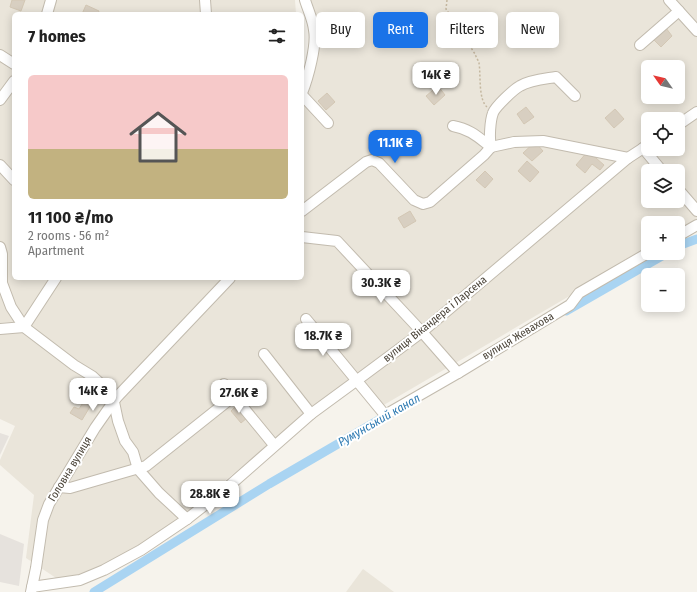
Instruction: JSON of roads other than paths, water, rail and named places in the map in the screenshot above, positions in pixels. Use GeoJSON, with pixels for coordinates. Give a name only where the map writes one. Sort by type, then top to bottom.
{"type":"FeatureCollection","features":[{"type":"Feature","properties":{"kind":"street"},"geometry":{"type":"LineString","coordinates":[[48,12],[51,0]]}},
{"type":"Feature","properties":{"kind":"street"},"geometry":{"type":"LineString","coordinates":[[205,0],[206,12]]}},
{"type":"Feature","properties":{"kind":"street"},"geometry":{"type":"LineString","coordinates":[[304,88],[315,39],[314,30],[305,0]]}},
{"type":"Feature","properties":{"kind":"street"},"geometry":{"type":"LineString","coordinates":[[669,0],[697,31]]}},
{"type":"Feature","properties":{"kind":"street"},"geometry":{"type":"LineString","coordinates":[[640,45],[679,11]]}},
{"type":"Feature","properties":{"kind":"street"},"geometry":{"type":"LineString","coordinates":[[0,55],[12,63]]}},
{"type":"Feature","properties":{"kind":"street"},"geometry":{"type":"LineString","coordinates":[[491,147],[489,140],[493,112],[520,86],[536,80],[556,77],[575,96]]}},
{"type":"Feature","properties":{"kind":"street"},"geometry":{"type":"LineString","coordinates":[[0,100],[12,84]]}},
{"type":"Feature","properties":{"kind":"street"},"geometry":{"type":"LineString","coordinates":[[304,96],[328,123]]}},
{"type":"Feature","properties":{"kind":"street"},"geometry":{"type":"LineString","coordinates":[[685,120],[697,112]]}},
{"type":"Feature","properties":{"kind":"street"},"geometry":{"type":"LineString","coordinates":[[453,126],[464,128],[472,132],[491,147]]}},
{"type":"Feature","properties":{"kind":"street"},"geometry":{"type":"LineString","coordinates":[[304,209],[366,162],[372,160],[379,163],[414,200],[423,204],[430,202],[484,155],[491,147],[514,142],[543,141],[628,158]]}},
{"type":"Feature","properties":{"kind":"street","name":"вулиця Вікандера і Ларсена"},"geometry":{"type":"LineString","coordinates":[[32,590],[80,580],[104,570],[141,550],[187,519],[229,486],[310,414],[422,332],[628,158],[641,149]]}},
{"type":"Feature","properties":{"kind":"street"},"geometry":{"type":"LineString","coordinates":[[0,165],[12,178]]}},
{"type":"Feature","properties":{"kind":"street"},"geometry":{"type":"LineString","coordinates":[[685,197],[697,211]]}},
{"type":"Feature","properties":{"kind":"street"},"geometry":{"type":"LineString","coordinates":[[685,232],[697,225]]}},
{"type":"Feature","properties":{"kind":"street"},"geometry":{"type":"LineString","coordinates":[[304,237],[337,241],[458,373]]}},
{"type":"Feature","properties":{"kind":"street"},"geometry":{"type":"LineString","coordinates":[[0,248],[2,254],[2,283],[11,308],[24,327],[74,365],[92,376],[115,400],[118,421],[125,441],[133,452],[138,469],[187,519]]}},
{"type":"Feature","properties":{"kind":"street","name":"вулиця Жевахова"},"geometry":{"type":"LineString","coordinates":[[356,381],[385,415],[458,373],[570,305],[578,293],[641,257]]}},
{"type":"Feature","properties":{"kind":"street"},"geometry":{"type":"LineString","coordinates":[[24,327],[55,280]]}},
{"type":"Feature","properties":{"kind":"street","name":"Головна вулиця"},"geometry":{"type":"LineString","coordinates":[[32,590],[43,520],[49,504],[95,428],[115,400],[228,280]]}},
{"type":"Feature","properties":{"kind":"street"},"geometry":{"type":"LineString","coordinates":[[306,319],[356,381]]}},
{"type":"Feature","properties":{"kind":"street"},"geometry":{"type":"LineString","coordinates":[[0,329],[24,327]]}},
{"type":"Feature","properties":{"kind":"street"},"geometry":{"type":"LineString","coordinates":[[264,354],[310,414]]}},
{"type":"Feature","properties":{"kind":"street"},"geometry":{"type":"LineString","coordinates":[[224,384],[274,445]]}},
{"type":"Feature","properties":{"kind":"street"},"geometry":{"type":"LineString","coordinates":[[59,487],[70,488],[146,466],[234,396]]}},
{"type":"Feature","properties":{"kind":"waterway","name":"Румунський канал"},"geometry":{"type":"LineString","coordinates":[[685,243],[697,239]]}},
{"type":"Feature","properties":{"kind":"waterway","name":"Румунський канал"},"geometry":{"type":"LineString","coordinates":[[566,311],[655,260]]}},
{"type":"Feature","properties":{"kind":"waterway","name":"Румунський канал"},"geometry":{"type":"LineString","coordinates":[[94,592],[269,484],[391,413]]}}]}
